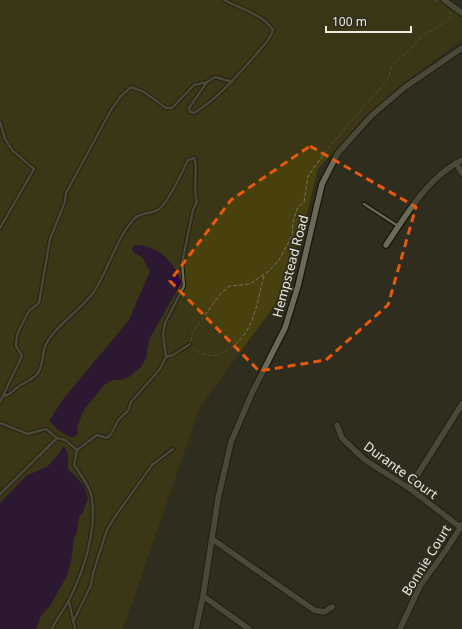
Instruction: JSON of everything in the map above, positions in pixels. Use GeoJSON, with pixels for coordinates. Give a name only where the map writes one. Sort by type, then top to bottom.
{"type":"FeatureCollection","features":[{"type":"Feature","properties":{"kind":"street"},"geometry":{"type":"LineString","coordinates":[[443,2],[462,13]]}},
{"type":"Feature","properties":{"kind":"street","name":"Hempstead Road"},"geometry":{"type":"LineString","coordinates":[[196,629],[203,596],[218,499],[231,442],[249,399],[285,328],[298,286],[322,184],[338,152],[371,116],[405,87],[462,48]]}},
{"type":"Feature","properties":{"kind":"street"},"geometry":{"type":"LineString","coordinates":[[386,244],[413,205],[440,176],[462,160]]}},
{"type":"Feature","properties":{"kind":"street"},"geometry":{"type":"LineString","coordinates":[[456,163],[462,173]]}},
{"type":"Feature","properties":{"kind":"street"},"geometry":{"type":"LineString","coordinates":[[409,488],[462,404]]}},
{"type":"Feature","properties":{"kind":"street","name":"Durante Court"},"geometry":{"type":"LineString","coordinates":[[336,425],[342,438],[365,460],[409,488],[461,526]]}},
{"type":"Feature","properties":{"kind":"street","name":"Bonnie Court"},"geometry":{"type":"LineString","coordinates":[[400,629],[420,586],[461,526]]}},
{"type":"Feature","properties":{"kind":"street"},"geometry":{"type":"LineString","coordinates":[[212,539],[314,610],[324,612],[332,607]]}},
{"type":"Feature","properties":{"kind":"street"},"geometry":{"type":"LineString","coordinates":[[203,596],[249,629]]}},
{"type":"Feature","properties":{"kind":"lane"},"geometry":{"type":"LineString","coordinates":[[206,82],[189,108],[190,112],[194,114],[221,94],[272,35],[273,30],[268,23],[254,14],[224,0]]}},
{"type":"Feature","properties":{"kind":"lane"},"geometry":{"type":"LineString","coordinates":[[0,402],[22,356],[16,346],[17,335],[29,312],[39,303],[50,239],[66,202],[66,193],[111,110],[120,97],[131,87],[144,92],[166,108],[172,108],[194,85],[206,82],[215,77],[232,82]]}},
{"type":"Feature","properties":{"kind":"lane"},"geometry":{"type":"LineString","coordinates":[[0,122],[5,139],[12,150],[34,169],[0,228]]}},
{"type":"Feature","properties":{"kind":"lane"},"geometry":{"type":"LineString","coordinates":[[3,396],[9,395],[18,386],[38,373],[46,344],[61,326],[73,316],[92,293],[135,217],[141,214],[154,212],[161,208],[179,180],[188,160],[192,157],[196,160],[194,185],[197,201],[193,210],[182,263],[184,286],[165,323],[163,334],[166,357],[160,369],[132,402],[128,411],[119,419],[111,434],[107,438],[97,435],[77,450],[74,465],[87,483],[91,494],[92,519],[85,564],[69,600],[52,629]]}},
{"type":"Feature","properties":{"kind":"lane"},"geometry":{"type":"LineString","coordinates":[[364,204],[398,227]]}},
{"type":"Feature","properties":{"kind":"lane"},"geometry":{"type":"LineString","coordinates":[[166,357],[173,355],[190,344]]}},
{"type":"Feature","properties":{"kind":"lane"},"geometry":{"type":"LineString","coordinates":[[0,423],[28,434],[46,429],[57,438],[65,440],[77,450]]}},
{"type":"Feature","properties":{"kind":"lane"},"geometry":{"type":"LineString","coordinates":[[0,494],[57,438]]}},
{"type":"Feature","properties":{"kind":"lane"},"geometry":{"type":"LineString","coordinates":[[74,620],[92,585],[93,573],[107,530],[152,465],[173,449]]}},
{"type":"Feature","properties":{"kind":"lane"},"geometry":{"type":"LineString","coordinates":[[69,600],[75,629]]}},
{"type":"Feature","properties":{"kind":"path"},"geometry":{"type":"LineString","coordinates":[[434,0],[443,2]]}},
{"type":"Feature","properties":{"kind":"path"},"geometry":{"type":"LineString","coordinates":[[264,276],[249,327],[226,352],[211,357],[199,353],[192,348],[190,344],[192,333],[221,293],[230,286],[250,284],[264,276],[279,260],[293,234],[292,229],[294,218],[297,209],[304,202],[308,176],[329,147],[389,78],[390,69],[396,60],[408,51],[421,37],[439,27],[452,16],[448,9]]}},
{"type":"Feature","properties":{"kind":"highlighted area"},"geometry":{"type":"Polygon","coordinates":[[[310,146],[416,207],[388,305],[326,360],[259,371],[170,281],[231,200],[310,146]]]}},
{"type":"Feature","properties":{"kind":"shaded area"},"geometry":{"type":"Polygon","coordinates":[[[0,0],[438,0],[462,17],[462,40],[404,83],[318,168],[302,234],[275,305],[200,407],[123,629],[0,629],[0,0]]]}},
{"type":"Feature","properties":{"kind":"shaded area"},"geometry":{"type":"Polygon","coordinates":[[[136,245],[151,248],[165,256],[171,262],[179,276],[181,283],[149,340],[146,358],[142,366],[129,377],[121,380],[113,380],[104,385],[84,410],[77,426],[78,434],[72,438],[58,430],[49,421],[64,398],[129,320],[150,271],[142,257],[133,252],[132,248],[136,245]]]}},
{"type":"Feature","properties":{"kind":"shaded area"},"geometry":{"type":"Polygon","coordinates":[[[62,447],[66,449],[68,456],[68,469],[84,485],[88,499],[83,512],[79,517],[67,576],[50,606],[41,616],[36,629],[0,629],[0,503],[26,476],[48,466],[61,451],[62,447]]]}}]}
